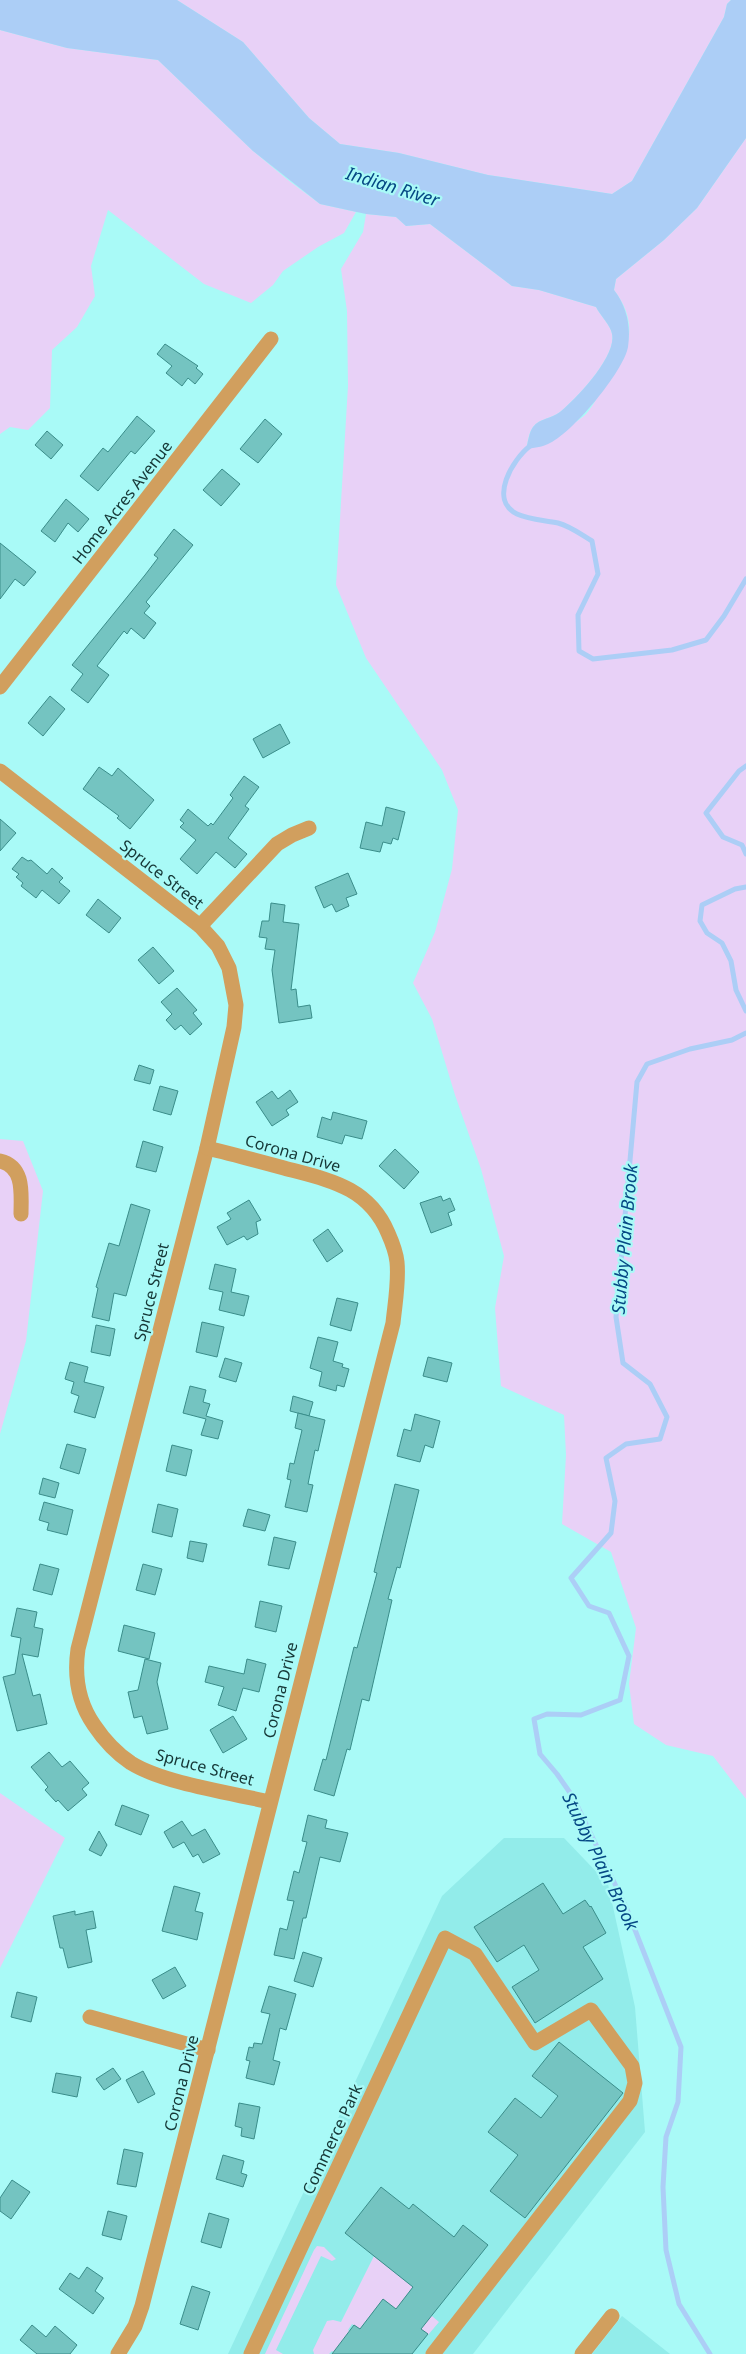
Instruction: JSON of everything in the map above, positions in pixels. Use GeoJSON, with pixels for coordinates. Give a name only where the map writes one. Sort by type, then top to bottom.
{"type":"FeatureCollection","features":[{"type":"Feature","properties":{"kind":"street","name":"Home Acres Avenue"},"geometry":{"type":"LineString","coordinates":[[0,687],[271,339]]}},
{"type":"Feature","properties":{"kind":"street","name":"Spruce Street"},"geometry":{"type":"LineString","coordinates":[[0,771],[200,926],[218,946],[232,978],[236,1004],[234,1027],[206,1148],[78,1649],[76,1681],[82,1702],[92,1722],[112,1747],[133,1764],[164,1777],[270,1802]]}},
{"type":"Feature","properties":{"kind":"street"},"geometry":{"type":"LineString","coordinates":[[200,926],[277,844],[292,834],[309,828]]}},
{"type":"Feature","properties":{"kind":"street","name":"Corona Drive"},"geometry":{"type":"LineString","coordinates":[[118,2354],[134,2326],[142,2306],[393,1323],[397,1262],[384,1222],[363,1198],[347,1187],[332,1181],[206,1148]]}},
{"type":"Feature","properties":{"kind":"street"},"geometry":{"type":"LineString","coordinates":[[0,1161],[8,1163],[18,1174],[22,1190],[21,1214]]}},
{"type":"Feature","properties":{"kind":"street","name":"Commerce Park"},"geometry":{"type":"LineString","coordinates":[[251,2354],[445,1938],[475,1954],[535,2044],[591,2010],[632,2066],[635,2083],[630,2101],[433,2354]]}},
{"type":"Feature","properties":{"kind":"street"},"geometry":{"type":"LineString","coordinates":[[90,2017],[208,2050]]}},
{"type":"Feature","properties":{"kind":"street"},"geometry":{"type":"LineString","coordinates":[[583,2354],[612,2316]]}},
{"type":"Feature","properties":{"kind":"shaded area"},"geometry":{"type":"Polygon","coordinates":[[[177,0],[731,0],[727,4],[724,17],[632,181],[612,194],[488,175],[399,153],[340,144],[309,118],[243,42],[177,0]]]}},
{"type":"Feature","properties":{"kind":"shaded area"},"geometry":{"type":"Polygon","coordinates":[[[0,30],[67,48],[158,60],[253,151],[288,180],[320,204],[356,212],[344,233],[318,247],[283,271],[273,285],[251,303],[204,284],[108,210],[91,266],[95,296],[77,327],[52,350],[50,408],[28,430],[10,427],[0,434],[0,30]]]}},
{"type":"Feature","properties":{"kind":"shaded area"},"geometry":{"type":"Polygon","coordinates":[[[746,138],[746,1799],[713,1756],[666,1745],[634,1724],[629,1684],[636,1628],[611,1552],[562,1524],[566,1455],[564,1415],[501,1386],[495,1308],[504,1256],[481,1169],[455,1095],[432,1019],[413,983],[435,932],[452,869],[458,810],[442,770],[366,658],[336,585],[348,386],[347,311],[341,269],[363,232],[366,214],[396,217],[406,226],[430,224],[512,286],[539,290],[596,307],[608,324],[612,334],[612,343],[602,365],[567,406],[557,414],[539,422],[533,427],[528,438],[527,449],[571,425],[589,411],[618,366],[628,342],[628,317],[623,304],[614,290],[616,279],[664,240],[697,208],[746,138]]]}},
{"type":"Feature","properties":{"kind":"shaded area"},"geometry":{"type":"Polygon","coordinates":[[[0,1139],[23,1141],[43,1191],[26,1341],[0,1434],[0,1139]]]}},
{"type":"Feature","properties":{"kind":"shaded area"},"geometry":{"type":"Polygon","coordinates":[[[0,1793],[65,1838],[0,1968],[0,1793]]]}},
{"type":"Feature","properties":{"kind":"shaded area"},"geometry":{"type":"Polygon","coordinates":[[[504,1838],[564,1838],[608,1884],[635,2007],[645,2132],[473,2354],[228,2354],[442,1896],[504,1838]]]}},
{"type":"Feature","properties":{"kind":"shaded area"},"geometry":{"type":"Polygon","coordinates":[[[317,2246],[324,2247],[336,2259],[332,2261],[321,2256],[276,2350],[283,2354],[265,2354],[314,2250],[317,2246]]]}},
{"type":"Feature","properties":{"kind":"shaded area"},"geometry":{"type":"Polygon","coordinates":[[[374,2256],[413,2287],[407,2295],[439,2322],[428,2335],[383,2299],[360,2329],[352,2324],[348,2330],[355,2336],[336,2354],[332,2351],[329,2354],[314,2354],[313,2350],[327,2321],[341,2322],[374,2256]]]}},
{"type":"Feature","properties":{"kind":"shaded area"},"geometry":{"type":"Polygon","coordinates":[[[622,2316],[670,2354],[592,2354],[622,2316]]]}},
{"type":"Feature","properties":{"kind":"water","name":"Indian River"},"geometry":{"type":"Polygon","coordinates":[[[0,0],[177,0],[243,42],[309,118],[340,144],[399,153],[488,175],[612,194],[632,181],[724,17],[727,4],[731,0],[746,0],[746,138],[697,208],[664,240],[616,279],[614,290],[625,310],[629,339],[624,358],[607,386],[582,416],[558,438],[546,445],[526,449],[533,427],[539,422],[557,414],[567,406],[594,376],[608,354],[612,343],[612,334],[608,324],[596,307],[539,290],[512,286],[430,224],[406,226],[396,217],[366,214],[320,204],[253,151],[158,60],[67,48],[0,30],[0,0]]]}},
{"type":"Feature","properties":{"kind":"building"},"geometry":{"type":"Polygon","coordinates":[[[165,344],[198,366],[196,368],[203,374],[195,384],[188,378],[182,386],[166,373],[172,366],[157,354],[165,344]]]}},
{"type":"Feature","properties":{"kind":"building"},"geometry":{"type":"Polygon","coordinates":[[[137,416],[155,431],[135,454],[131,451],[98,491],[80,476],[103,448],[108,452],[137,416]]]}},
{"type":"Feature","properties":{"kind":"building"},"geometry":{"type":"Polygon","coordinates":[[[265,419],[282,434],[258,463],[240,449],[265,419]]]}},
{"type":"Feature","properties":{"kind":"building"},"geometry":{"type":"Polygon","coordinates":[[[47,431],[63,445],[51,459],[35,445],[47,431]]]}},
{"type":"Feature","properties":{"kind":"building"},"geometry":{"type":"Polygon","coordinates":[[[222,469],[240,484],[221,506],[203,490],[222,469]]]}},
{"type":"Feature","properties":{"kind":"building"},"geometry":{"type":"Polygon","coordinates":[[[66,499],[89,519],[78,532],[68,523],[55,542],[41,531],[66,499]]]}},
{"type":"Feature","properties":{"kind":"building"},"geometry":{"type":"Polygon","coordinates":[[[174,529],[193,545],[146,602],[150,606],[144,613],[156,623],[144,639],[131,628],[127,634],[124,631],[97,666],[109,675],[88,703],[71,690],[83,674],[72,665],[158,558],[154,555],[174,529]]]}},
{"type":"Feature","properties":{"kind":"building"},"geometry":{"type":"Polygon","coordinates":[[[0,543],[36,572],[24,586],[15,579],[0,599],[0,543]]]}},
{"type":"Feature","properties":{"kind":"building"},"geometry":{"type":"Polygon","coordinates":[[[50,696],[65,709],[43,736],[28,723],[50,696]]]}},
{"type":"Feature","properties":{"kind":"building"},"geometry":{"type":"Polygon","coordinates":[[[280,724],[290,743],[263,758],[253,739],[280,724]]]}},
{"type":"Feature","properties":{"kind":"building"},"geometry":{"type":"Polygon","coordinates":[[[99,767],[112,776],[118,768],[154,800],[130,829],[117,818],[119,816],[83,789],[99,767]]]}},
{"type":"Feature","properties":{"kind":"building"},"geometry":{"type":"Polygon","coordinates":[[[244,776],[259,787],[245,806],[249,809],[228,838],[247,854],[235,868],[216,852],[197,874],[180,859],[196,840],[180,827],[184,823],[180,820],[188,809],[208,826],[211,823],[213,825],[233,798],[230,795],[244,776]]]}},
{"type":"Feature","properties":{"kind":"building"},"geometry":{"type":"Polygon","coordinates":[[[386,807],[405,812],[398,840],[393,838],[391,844],[383,842],[380,852],[360,848],[366,822],[382,826],[386,807]]]}},
{"type":"Feature","properties":{"kind":"building"},"geometry":{"type":"Polygon","coordinates":[[[0,819],[16,833],[0,851],[0,819]]]}},
{"type":"Feature","properties":{"kind":"building"},"geometry":{"type":"Polygon","coordinates":[[[22,857],[28,861],[31,860],[47,874],[52,868],[63,878],[59,882],[70,891],[59,904],[42,890],[36,898],[21,886],[23,883],[16,877],[19,874],[12,869],[22,857]]]}},
{"type":"Feature","properties":{"kind":"building"},"geometry":{"type":"Polygon","coordinates":[[[348,873],[357,894],[346,898],[349,906],[336,912],[332,904],[324,908],[315,887],[348,873]]]}},
{"type":"Feature","properties":{"kind":"building"},"geometry":{"type":"Polygon","coordinates":[[[98,899],[121,918],[109,933],[86,915],[98,899]]]}},
{"type":"Feature","properties":{"kind":"building"},"geometry":{"type":"Polygon","coordinates":[[[271,903],[285,905],[283,922],[299,924],[291,990],[296,989],[298,1007],[310,1005],[312,1018],[279,1023],[272,970],[275,950],[265,949],[267,938],[259,937],[262,921],[269,921],[271,903]]]}},
{"type":"Feature","properties":{"kind":"building"},"geometry":{"type":"Polygon","coordinates":[[[153,947],[174,971],[159,984],[138,960],[153,947]]]}},
{"type":"Feature","properties":{"kind":"building"},"geometry":{"type":"Polygon","coordinates":[[[177,988],[197,1010],[193,1013],[202,1024],[190,1035],[181,1025],[175,1030],[166,1020],[172,1014],[161,1002],[177,988]]]}},
{"type":"Feature","properties":{"kind":"building"},"geometry":{"type":"Polygon","coordinates":[[[139,1065],[154,1070],[150,1084],[134,1080],[139,1065]]]}},
{"type":"Feature","properties":{"kind":"building"},"geometry":{"type":"Polygon","coordinates":[[[160,1086],[178,1091],[171,1115],[153,1110],[160,1086]]]}},
{"type":"Feature","properties":{"kind":"building"},"geometry":{"type":"Polygon","coordinates":[[[290,1090],[298,1102],[286,1110],[289,1115],[272,1126],[256,1102],[272,1091],[278,1099],[290,1090]]]}},
{"type":"Feature","properties":{"kind":"building"},"geometry":{"type":"Polygon","coordinates":[[[333,1112],[367,1121],[362,1139],[345,1135],[342,1144],[317,1137],[322,1117],[331,1120],[333,1112]]]}},
{"type":"Feature","properties":{"kind":"building"},"geometry":{"type":"Polygon","coordinates":[[[143,1141],[163,1147],[156,1172],[136,1167],[143,1141]]]}},
{"type":"Feature","properties":{"kind":"building"},"geometry":{"type":"Polygon","coordinates":[[[395,1149],[419,1172],[404,1189],[379,1166],[395,1149]]]}},
{"type":"Feature","properties":{"kind":"building"},"geometry":{"type":"Polygon","coordinates":[[[441,1196],[443,1201],[450,1198],[455,1210],[448,1213],[452,1225],[431,1233],[420,1203],[441,1196]]]}},
{"type":"Feature","properties":{"kind":"building"},"geometry":{"type":"Polygon","coordinates":[[[249,1200],[261,1220],[256,1222],[258,1234],[247,1240],[244,1236],[227,1245],[217,1227],[231,1219],[227,1213],[249,1200]]]}},
{"type":"Feature","properties":{"kind":"building"},"geometry":{"type":"Polygon","coordinates":[[[131,1204],[150,1210],[126,1296],[114,1293],[109,1321],[92,1317],[98,1288],[96,1287],[109,1243],[119,1246],[131,1204]]]}},
{"type":"Feature","properties":{"kind":"building"},"geometry":{"type":"Polygon","coordinates":[[[328,1229],[343,1251],[327,1262],[313,1240],[328,1229]]]}},
{"type":"Feature","properties":{"kind":"building"},"geometry":{"type":"Polygon","coordinates":[[[215,1264],[236,1269],[231,1292],[249,1296],[244,1316],[219,1310],[223,1292],[209,1289],[215,1264]]]}},
{"type":"Feature","properties":{"kind":"building"},"geometry":{"type":"Polygon","coordinates":[[[337,1298],[358,1303],[351,1331],[330,1325],[337,1298]]]}},
{"type":"Feature","properties":{"kind":"building"},"geometry":{"type":"Polygon","coordinates":[[[202,1322],[224,1327],[217,1357],[196,1352],[202,1322]]]}},
{"type":"Feature","properties":{"kind":"building"},"geometry":{"type":"Polygon","coordinates":[[[96,1325],[115,1329],[110,1356],[91,1352],[96,1325]]]}},
{"type":"Feature","properties":{"kind":"building"},"geometry":{"type":"Polygon","coordinates":[[[318,1337],[338,1342],[333,1361],[343,1364],[342,1367],[349,1369],[344,1387],[337,1385],[336,1391],[319,1386],[322,1372],[310,1368],[318,1337]]]}},
{"type":"Feature","properties":{"kind":"building"},"geometry":{"type":"Polygon","coordinates":[[[428,1357],[452,1363],[447,1382],[423,1376],[428,1357]]]}},
{"type":"Feature","properties":{"kind":"building"},"geometry":{"type":"Polygon","coordinates":[[[225,1358],[242,1363],[236,1382],[219,1377],[225,1358]]]}},
{"type":"Feature","properties":{"kind":"building"},"geometry":{"type":"Polygon","coordinates":[[[70,1362],[88,1367],[84,1382],[104,1387],[95,1418],[74,1412],[79,1396],[71,1393],[74,1382],[65,1379],[70,1362]]]}},
{"type":"Feature","properties":{"kind":"building"},"geometry":{"type":"Polygon","coordinates":[[[190,1386],[206,1390],[203,1402],[210,1404],[206,1416],[223,1421],[218,1439],[201,1435],[206,1419],[183,1413],[190,1386]]]}},
{"type":"Feature","properties":{"kind":"building"},"geometry":{"type":"Polygon","coordinates":[[[293,1396],[313,1402],[309,1416],[290,1411],[293,1396]]]}},
{"type":"Feature","properties":{"kind":"building"},"geometry":{"type":"Polygon","coordinates":[[[298,1413],[325,1420],[318,1451],[315,1450],[308,1484],[313,1485],[307,1512],[285,1507],[291,1480],[287,1479],[290,1463],[294,1464],[302,1430],[295,1428],[298,1413]]]}},
{"type":"Feature","properties":{"kind":"building"},"geometry":{"type":"Polygon","coordinates":[[[415,1414],[440,1421],[433,1448],[425,1445],[420,1462],[397,1456],[404,1429],[411,1431],[415,1414]]]}},
{"type":"Feature","properties":{"kind":"building"},"geometry":{"type":"Polygon","coordinates":[[[67,1444],[86,1449],[79,1474],[60,1468],[67,1444]]]}},
{"type":"Feature","properties":{"kind":"building"},"geometry":{"type":"Polygon","coordinates":[[[172,1445],[192,1450],[186,1476],[166,1471],[172,1445]]]}},
{"type":"Feature","properties":{"kind":"building"},"geometry":{"type":"Polygon","coordinates":[[[43,1478],[59,1483],[55,1498],[39,1494],[43,1478]]]}},
{"type":"Feature","properties":{"kind":"building"},"geometry":{"type":"Polygon","coordinates":[[[395,1484],[419,1490],[400,1568],[397,1567],[388,1599],[392,1600],[369,1701],[362,1699],[350,1750],[347,1749],[334,1796],[314,1790],[323,1759],[326,1760],[354,1647],[357,1648],[377,1573],[374,1572],[395,1484]]]}},
{"type":"Feature","properties":{"kind":"building"},"geometry":{"type":"Polygon","coordinates":[[[44,1502],[73,1510],[67,1535],[47,1530],[49,1523],[39,1520],[44,1502]]]}},
{"type":"Feature","properties":{"kind":"building"},"geometry":{"type":"Polygon","coordinates":[[[158,1504],[178,1509],[172,1537],[152,1532],[158,1504]]]}},
{"type":"Feature","properties":{"kind":"building"},"geometry":{"type":"Polygon","coordinates":[[[248,1509],[270,1515],[265,1531],[243,1526],[248,1509]]]}},
{"type":"Feature","properties":{"kind":"building"},"geometry":{"type":"Polygon","coordinates":[[[274,1537],[296,1542],[289,1569],[268,1565],[274,1537]]]}},
{"type":"Feature","properties":{"kind":"building"},"geometry":{"type":"Polygon","coordinates":[[[190,1541],[207,1544],[203,1562],[187,1558],[190,1541]]]}},
{"type":"Feature","properties":{"kind":"building"},"geometry":{"type":"Polygon","coordinates":[[[40,1564],[59,1569],[52,1595],[33,1590],[40,1564]]]}},
{"type":"Feature","properties":{"kind":"building"},"geometry":{"type":"Polygon","coordinates":[[[143,1564],[162,1569],[155,1595],[136,1590],[143,1564]]]}},
{"type":"Feature","properties":{"kind":"building"},"geometry":{"type":"Polygon","coordinates":[[[260,1601],[282,1606],[276,1632],[255,1627],[260,1601]]]}},
{"type":"Feature","properties":{"kind":"building"},"geometry":{"type":"Polygon","coordinates":[[[17,1608],[37,1612],[34,1627],[43,1629],[38,1657],[22,1654],[33,1696],[40,1694],[47,1724],[17,1731],[3,1677],[15,1674],[21,1638],[11,1636],[17,1608]]]}},
{"type":"Feature","properties":{"kind":"building"},"geometry":{"type":"Polygon","coordinates":[[[124,1625],[155,1633],[149,1659],[118,1651],[124,1625]]]}},
{"type":"Feature","properties":{"kind":"building"},"geometry":{"type":"Polygon","coordinates":[[[145,1659],[161,1663],[157,1682],[168,1729],[147,1734],[142,1716],[134,1718],[128,1692],[138,1690],[145,1659]]]}},
{"type":"Feature","properties":{"kind":"building"},"geometry":{"type":"Polygon","coordinates":[[[247,1659],[266,1664],[259,1692],[243,1688],[236,1711],[218,1705],[224,1687],[205,1682],[209,1666],[244,1674],[247,1659]]]}},
{"type":"Feature","properties":{"kind":"building"},"geometry":{"type":"Polygon","coordinates":[[[233,1716],[247,1739],[223,1753],[210,1730],[233,1716]]]}},
{"type":"Feature","properties":{"kind":"building"},"geometry":{"type":"Polygon","coordinates":[[[49,1752],[62,1767],[70,1761],[89,1783],[82,1789],[87,1795],[68,1811],[45,1790],[48,1787],[31,1767],[49,1752]]]}},
{"type":"Feature","properties":{"kind":"building"},"geometry":{"type":"Polygon","coordinates":[[[122,1805],[149,1815],[141,1835],[115,1825],[122,1805]]]}},
{"type":"Feature","properties":{"kind":"building"},"geometry":{"type":"Polygon","coordinates":[[[308,1815],[327,1820],[325,1828],[348,1833],[340,1862],[320,1857],[306,1918],[303,1918],[294,1959],[274,1955],[280,1928],[287,1930],[294,1901],[287,1900],[294,1871],[299,1873],[307,1842],[302,1841],[308,1815]]]}},
{"type":"Feature","properties":{"kind":"building"},"geometry":{"type":"Polygon","coordinates":[[[182,1821],[192,1836],[205,1829],[220,1854],[203,1863],[198,1854],[193,1857],[184,1842],[173,1848],[164,1832],[182,1821]]]}},
{"type":"Feature","properties":{"kind":"building"},"geometry":{"type":"Polygon","coordinates":[[[99,1831],[107,1845],[101,1856],[89,1850],[99,1831]]]}},
{"type":"Feature","properties":{"kind":"building"},"geometry":{"type":"Polygon","coordinates":[[[543,1883],[563,1914],[585,1900],[591,1906],[606,1933],[583,1947],[603,1979],[535,2023],[512,1987],[539,1970],[524,1945],[497,1962],[474,1927],[543,1883]]]}},
{"type":"Feature","properties":{"kind":"building"},"geometry":{"type":"Polygon","coordinates":[[[174,1886],[200,1893],[195,1911],[203,1913],[197,1940],[162,1931],[174,1886]]]}},
{"type":"Feature","properties":{"kind":"building"},"geometry":{"type":"Polygon","coordinates":[[[75,1911],[75,1915],[93,1911],[96,1928],[86,1930],[92,1962],[68,1968],[63,1948],[60,1948],[53,1916],[75,1911]]]}},
{"type":"Feature","properties":{"kind":"building"},"geometry":{"type":"Polygon","coordinates":[[[303,1952],[322,1958],[313,1987],[294,1981],[303,1952]]]}},
{"type":"Feature","properties":{"kind":"building"},"geometry":{"type":"Polygon","coordinates":[[[175,1967],[186,1986],[163,1999],[152,1980],[175,1967]]]}},
{"type":"Feature","properties":{"kind":"building"},"geometry":{"type":"Polygon","coordinates":[[[269,1986],[296,1994],[286,2030],[280,2028],[273,2060],[280,2062],[274,2085],[246,2078],[250,2061],[246,2060],[249,2047],[253,2048],[254,2043],[262,2044],[270,2014],[261,2012],[269,1986]]]}},
{"type":"Feature","properties":{"kind":"building"},"geometry":{"type":"Polygon","coordinates":[[[17,1992],[37,1997],[31,2022],[11,2017],[17,1992]]]}},
{"type":"Feature","properties":{"kind":"building"},"geometry":{"type":"Polygon","coordinates":[[[559,2042],[623,2093],[525,2218],[490,2191],[518,2155],[488,2132],[515,2098],[541,2118],[558,2096],[532,2076],[559,2042]]]}},
{"type":"Feature","properties":{"kind":"building"},"geometry":{"type":"Polygon","coordinates":[[[113,2068],[121,2079],[104,2090],[96,2079],[113,2068]]]}},
{"type":"Feature","properties":{"kind":"building"},"geometry":{"type":"Polygon","coordinates":[[[143,2071],[155,2094],[138,2103],[126,2080],[143,2071]]]}},
{"type":"Feature","properties":{"kind":"building"},"geometry":{"type":"Polygon","coordinates":[[[56,2073],[81,2077],[77,2097],[52,2092],[56,2073]]]}},
{"type":"Feature","properties":{"kind":"building"},"geometry":{"type":"Polygon","coordinates":[[[239,2103],[260,2107],[254,2139],[241,2136],[242,2128],[235,2126],[239,2103]]]}},
{"type":"Feature","properties":{"kind":"building"},"geometry":{"type":"Polygon","coordinates":[[[124,2149],[143,2153],[136,2187],[117,2184],[124,2149]]]}},
{"type":"Feature","properties":{"kind":"building"},"geometry":{"type":"Polygon","coordinates":[[[223,2155],[244,2161],[241,2173],[247,2175],[243,2187],[216,2179],[223,2155]]]}},
{"type":"Feature","properties":{"kind":"building"},"geometry":{"type":"Polygon","coordinates":[[[12,2180],[30,2192],[11,2219],[0,2211],[0,2198],[12,2180]]]}},
{"type":"Feature","properties":{"kind":"building"},"geometry":{"type":"Polygon","coordinates":[[[381,2187],[409,2209],[413,2204],[454,2237],[463,2225],[488,2245],[421,2329],[428,2334],[412,2354],[332,2354],[354,2325],[360,2329],[383,2299],[396,2309],[413,2287],[345,2233],[381,2187]]]}},
{"type":"Feature","properties":{"kind":"building"},"geometry":{"type":"Polygon","coordinates":[[[108,2211],[127,2216],[121,2240],[102,2235],[108,2211]]]}},
{"type":"Feature","properties":{"kind":"building"},"geometry":{"type":"Polygon","coordinates":[[[209,2213],[229,2219],[221,2248],[201,2242],[209,2213]]]}},
{"type":"Feature","properties":{"kind":"building"},"geometry":{"type":"Polygon","coordinates":[[[87,2267],[103,2278],[95,2291],[104,2298],[93,2314],[59,2289],[70,2273],[79,2279],[87,2267]]]}},
{"type":"Feature","properties":{"kind":"building"},"geometry":{"type":"Polygon","coordinates":[[[192,2286],[210,2292],[198,2330],[180,2324],[192,2286]]]}},
{"type":"Feature","properties":{"kind":"building"},"geometry":{"type":"Polygon","coordinates":[[[32,2325],[46,2337],[55,2326],[77,2345],[70,2354],[37,2354],[20,2340],[32,2325]]]}},
{"type":"Feature","properties":{"kind":"waterway","name":"Stubby Plain Brook"},"geometry":{"type":"LineString","coordinates":[[530,446],[517,460],[506,480],[504,499],[509,508],[522,516],[562,524],[592,541],[598,574],[578,615],[579,651],[593,659],[672,650],[706,640],[724,616],[746,579]]}},
{"type":"Feature","properties":{"kind":"waterway","name":"Stubby Plain Brook"},"geometry":{"type":"LineString","coordinates":[[746,766],[739,771],[706,813],[723,837],[742,845],[746,854]]}},
{"type":"Feature","properties":{"kind":"waterway","name":"Stubby Plain Brook"},"geometry":{"type":"LineString","coordinates":[[746,887],[735,889],[702,905],[700,921],[707,933],[722,943],[731,961],[736,990],[746,1011]]}},
{"type":"Feature","properties":{"kind":"waterway","name":"Stubby Plain Brook"},"geometry":{"type":"LineString","coordinates":[[710,2354],[679,2304],[666,2250],[663,2187],[666,2137],[678,2102],[681,2047],[626,1907],[573,1797],[540,1754],[534,1719],[547,1714],[581,1715],[620,1700],[629,1656],[609,1613],[589,1606],[571,1578],[611,1533],[615,1501],[606,1458],[626,1444],[660,1439],[667,1417],[650,1384],[623,1363],[616,1317],[637,1082],[647,1064],[690,1049],[732,1040],[746,1033]]}}]}
